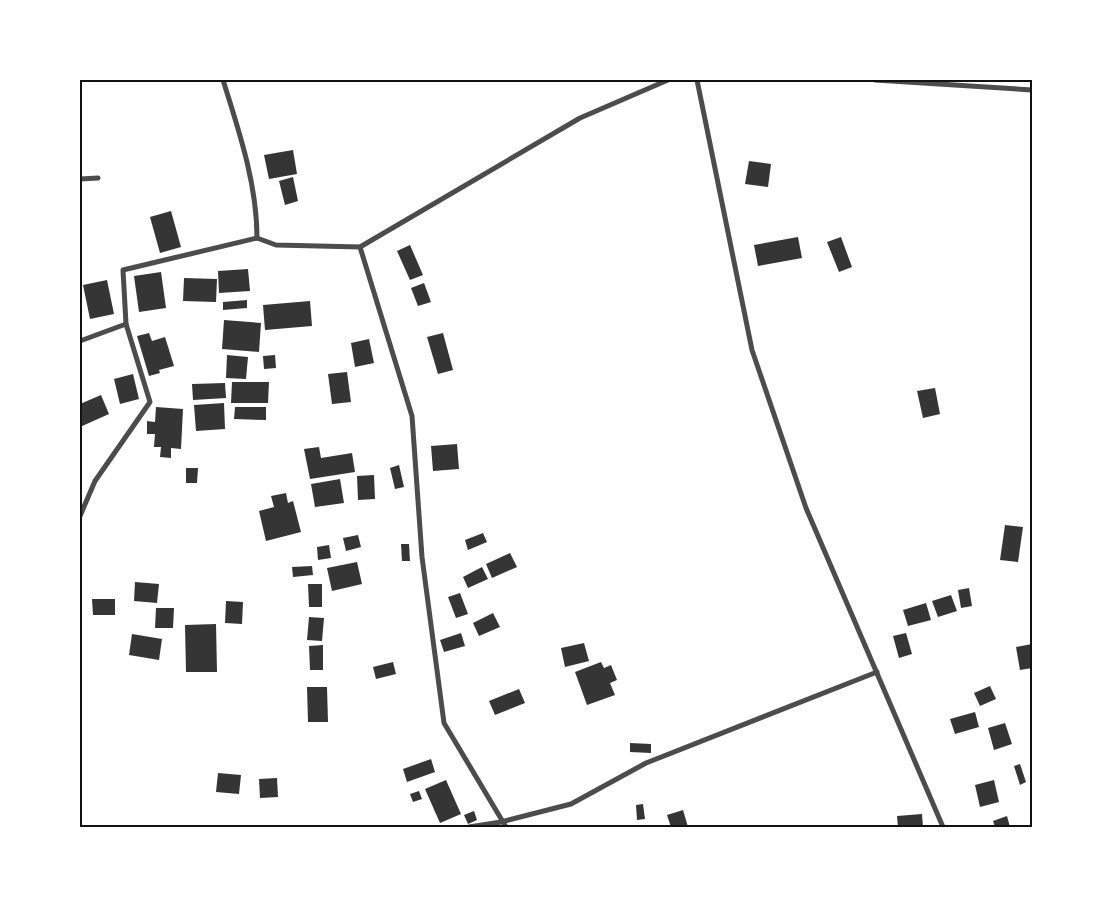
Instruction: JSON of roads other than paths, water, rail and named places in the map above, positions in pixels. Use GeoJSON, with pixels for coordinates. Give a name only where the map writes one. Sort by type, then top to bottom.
{"type":"FeatureCollection","features":[{"type":"Feature","properties":{"kind":"street"},"geometry":{"type":"LineString","coordinates":[[223,80],[242,143],[257,214],[256,238]]}},
{"type":"Feature","properties":{"kind":"street"},"geometry":{"type":"LineString","coordinates":[[80,516],[95,481],[150,402],[126,324],[123,270],[256,238],[276,245],[360,247],[580,118],[668,80]]}},
{"type":"Feature","properties":{"kind":"street"},"geometry":{"type":"LineString","coordinates":[[697,80],[752,350],[806,508],[943,827]]}},
{"type":"Feature","properties":{"kind":"street"},"geometry":{"type":"LineString","coordinates":[[875,80],[1032,90]]}},
{"type":"Feature","properties":{"kind":"street"},"geometry":{"type":"LineString","coordinates":[[80,179],[98,178]]}},
{"type":"Feature","properties":{"kind":"street"},"geometry":{"type":"LineString","coordinates":[[360,247],[412,416],[422,557],[444,724],[501,822],[506,827]]}},
{"type":"Feature","properties":{"kind":"street"},"geometry":{"type":"LineString","coordinates":[[80,342],[126,324]]}},
{"type":"Feature","properties":{"kind":"street"},"geometry":{"type":"LineString","coordinates":[[469,827],[501,822],[571,804],[646,763],[877,672]]}}]}
